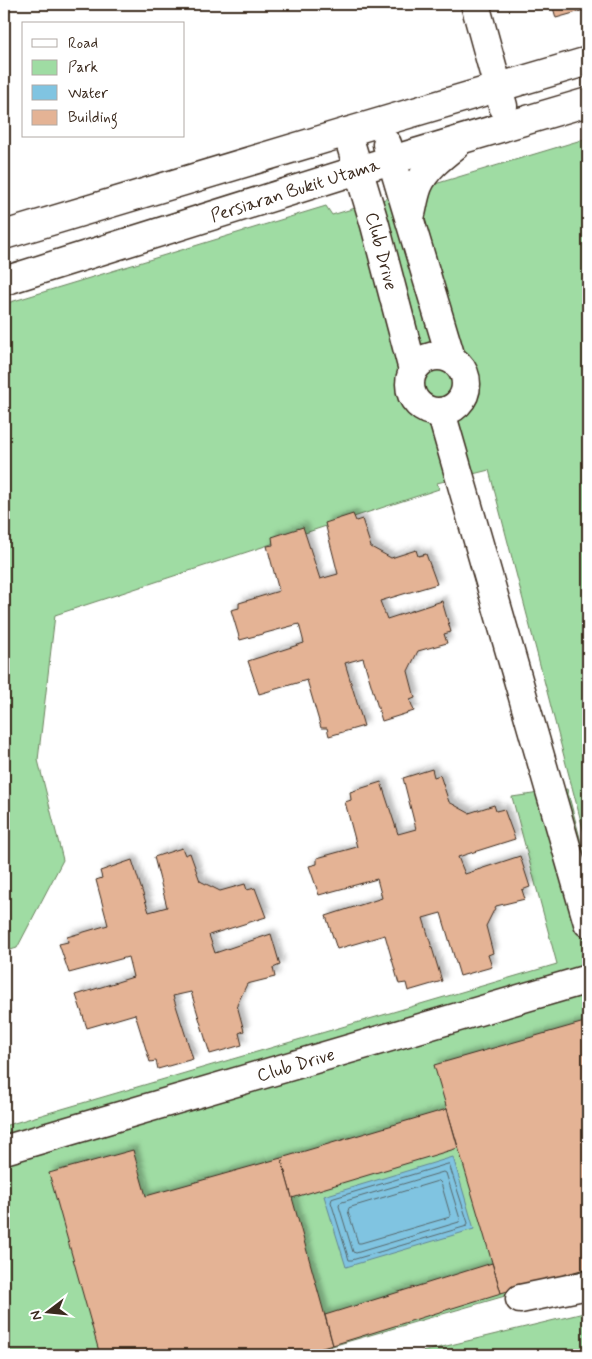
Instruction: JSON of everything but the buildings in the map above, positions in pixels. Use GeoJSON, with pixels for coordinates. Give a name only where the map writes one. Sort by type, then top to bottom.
{"type":"FeatureCollection","features":[{"type":"Feature","properties":{"kind":"street"},"geometry":{"type":"LineString","coordinates":[[475,4],[509,125]]}},
{"type":"Feature","properties":{"kind":"street"},"geometry":{"type":"LineString","coordinates":[[4,235],[588,62]]}},
{"type":"Feature","properties":{"kind":"street","name":"Persiaran Bukit Utama"},"geometry":{"type":"LineString","coordinates":[[4,281],[358,170],[588,102]]}},
{"type":"Feature","properties":{"kind":"street","name":"Club Drive"},"geometry":{"type":"LineString","coordinates":[[381,122],[451,358]]}},
{"type":"Feature","properties":{"kind":"street","name":"Club Drive"},"geometry":{"type":"LineString","coordinates":[[347,132],[376,226],[413,370]]}},
{"type":"Feature","properties":{"kind":"street"},"geometry":{"type":"LineString","coordinates":[[410,218],[418,186],[423,176],[440,158],[463,139]]}},
{"type":"Feature","properties":{"kind":"street"},"geometry":{"type":"LineString","coordinates":[[310,185],[334,189],[349,196],[363,209],[376,226]]}},
{"type":"Feature","properties":{"kind":"street"},"geometry":{"type":"LineString","coordinates":[[434,356],[451,358],[464,371],[467,389],[463,398],[458,405],[450,410],[432,412],[424,409],[412,396],[410,378],[413,370],[426,358],[434,356]]}},
{"type":"Feature","properties":{"kind":"street"},"geometry":{"type":"LineString","coordinates":[[441,412],[588,923]]}},
{"type":"Feature","properties":{"kind":"street","name":"Club Drive"},"geometry":{"type":"LineString","coordinates":[[4,1150],[588,979]]}},
{"type":"Feature","properties":{"kind":"street"},"geometry":{"type":"LineString","coordinates":[[520,1299],[588,1285]]}},
{"type":"Feature","properties":{"kind":"green space"},"geometry":{"type":"Polygon","coordinates":[[[588,138],[588,848],[489,470],[437,483],[439,489],[55,615],[38,760],[63,860],[17,948],[4,952],[4,304],[326,206],[332,215],[588,138]]]}},
{"type":"Feature","properties":{"kind":"green space"},"geometry":{"type":"Polygon","coordinates":[[[567,789],[588,868],[588,1272],[301,1355],[4,1355],[4,1126],[557,964],[512,797],[567,789]]]}},
{"type":"Feature","properties":{"kind":"green space"},"geometry":{"type":"Polygon","coordinates":[[[588,1312],[588,1355],[409,1355],[588,1312]]]}},
{"type":"Feature","properties":{"kind":"water"},"geometry":{"type":"Polygon","coordinates":[[[453,1157],[474,1229],[346,1267],[324,1196],[453,1157]]]}}]}
